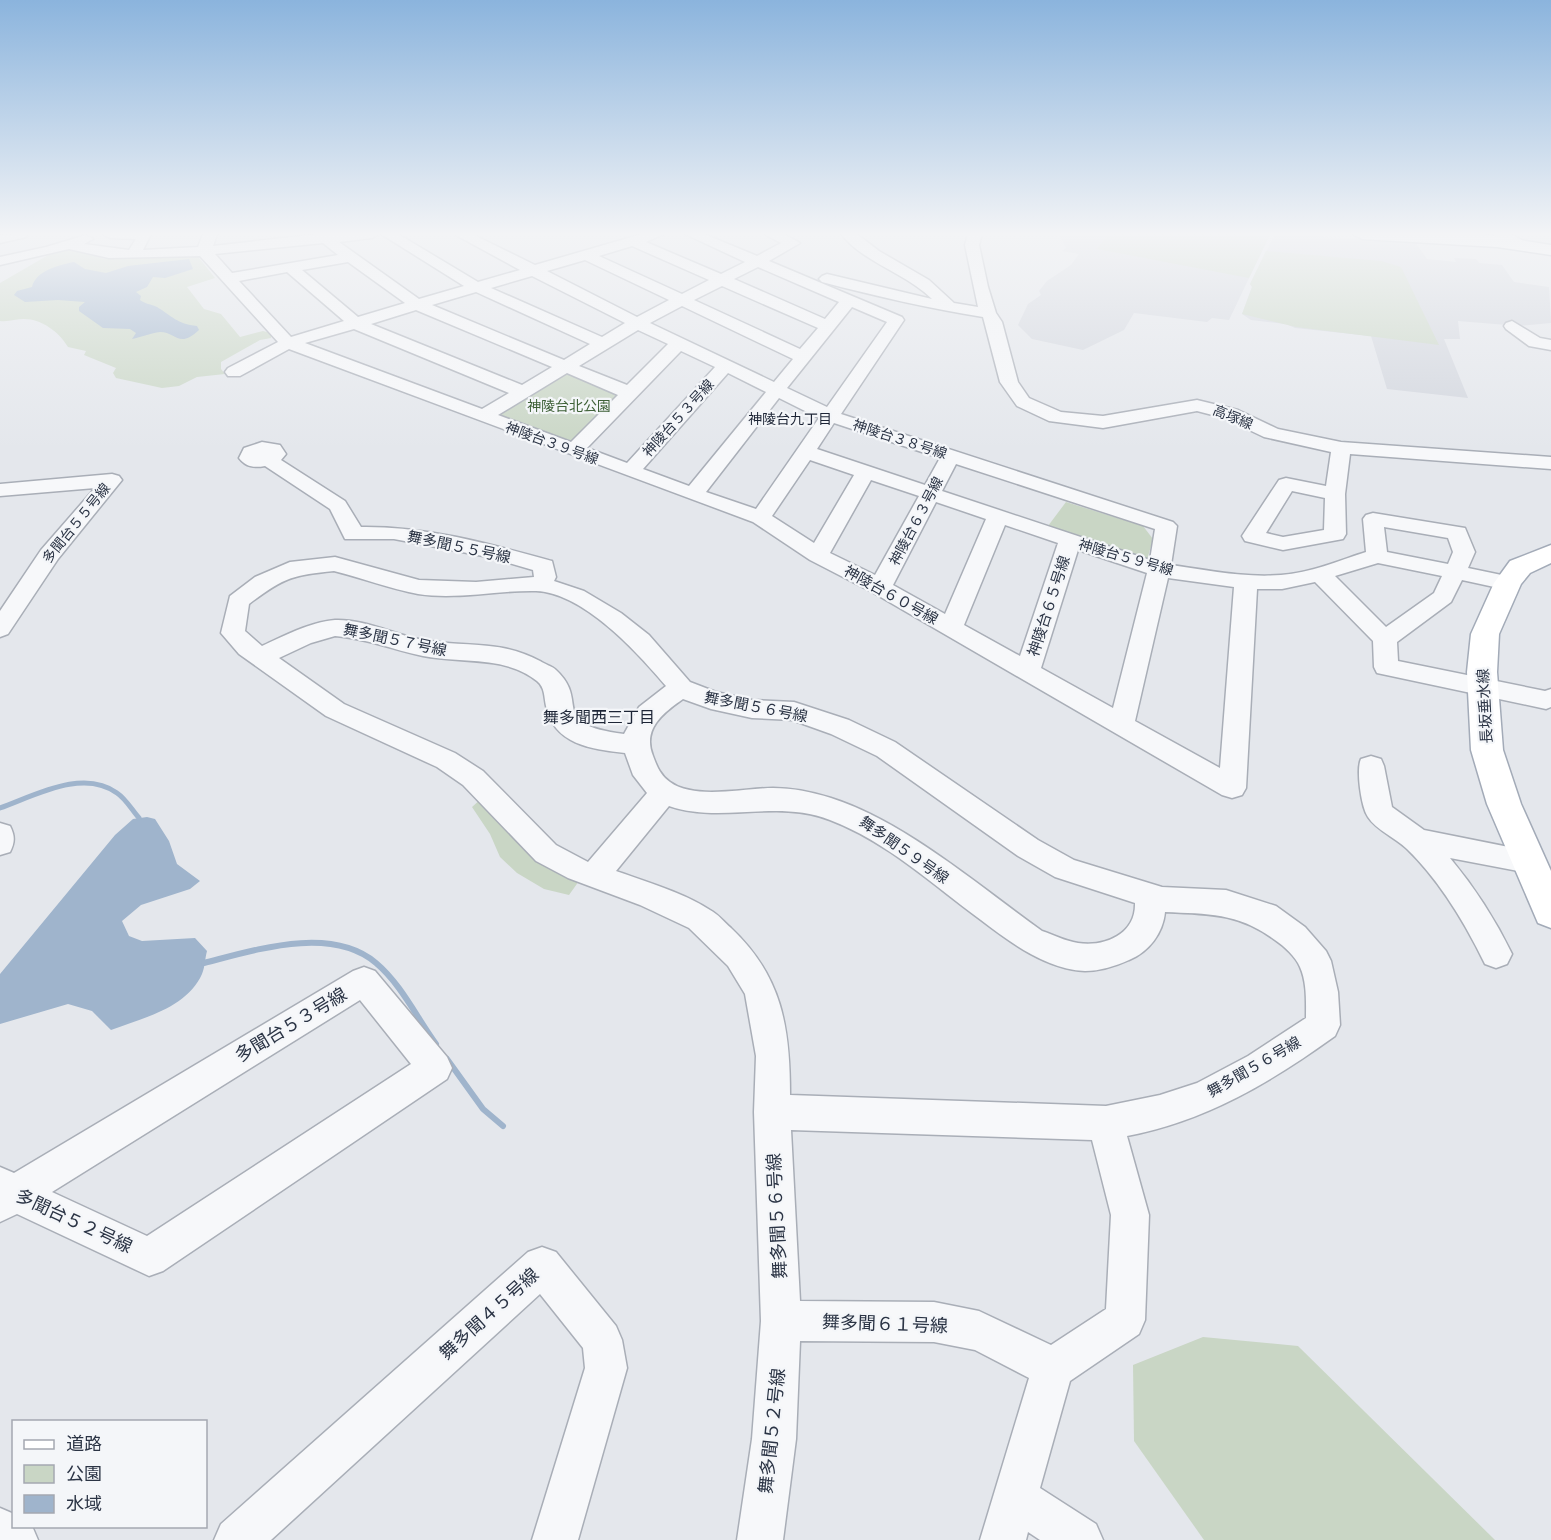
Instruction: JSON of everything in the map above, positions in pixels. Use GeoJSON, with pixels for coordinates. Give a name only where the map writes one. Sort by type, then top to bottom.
{"type":"FeatureCollection","features":[{"type":"Feature","properties":{"kind":"main road","name":"長坂垂水線"},"geometry":{"type":"LineString","coordinates":[[1550,904],[1528,861],[1504,804],[1487,750],[1483,688],[1485,633],[1508,583],[1520,567],[1551,553]]}},
{"type":"Feature","properties":{"kind":"street","name":"神陵台３９号線"},"geometry":{"type":"LineString","coordinates":[[254,306],[288,343],[693,494]]}},
{"type":"Feature","properties":{"kind":"street"},"geometry":{"type":"LineString","coordinates":[[335,306],[355,323],[523,392]]}},
{"type":"Feature","properties":{"kind":"street"},"geometry":{"type":"LineString","coordinates":[[234,372],[288,343],[414,306]]}},
{"type":"Feature","properties":{"kind":"street"},"geometry":{"type":"LineString","coordinates":[[419,306],[630,393]]}},
{"type":"Feature","properties":{"kind":"street"},"geometry":{"type":"LineString","coordinates":[[518,306],[603,344]]}},
{"type":"Feature","properties":{"kind":"street","name":"神陵台３８号線"},"geometry":{"type":"LineString","coordinates":[[602,306],[830,416],[1166,526],[1159,570],[1121,726]]}},
{"type":"Feature","properties":{"kind":"street"},"geometry":{"type":"LineString","coordinates":[[482,417],[637,323],[672,306]]}},
{"type":"Feature","properties":{"kind":"street"},"geometry":{"type":"LineString","coordinates":[[693,306],[803,357]]}},
{"type":"Feature","properties":{"kind":"street"},"geometry":{"type":"LineString","coordinates":[[781,306],[828,326]]}},
{"type":"Feature","properties":{"kind":"street"},"geometry":{"type":"LineString","coordinates":[[693,494],[844,306]]}},
{"type":"Feature","properties":{"kind":"street"},"geometry":{"type":"LineString","coordinates":[[760,518],[896,320],[863,306]]}},
{"type":"Feature","properties":{"kind":"street"},"geometry":{"type":"LineString","coordinates":[[943,306],[988,313]]}},
{"type":"Feature","properties":{"kind":"street","name":"高塚線"},"geometry":{"type":"LineString","coordinates":[[986,306],[994,322],[1009,382],[1015,394],[1023,402],[1056,417],[1103,422],[1197,405],[1231,414],[1271,433],[1341,448],[1551,463]]}},
{"type":"Feature","properties":{"kind":"street"},"geometry":{"type":"LineString","coordinates":[[1512,326],[1535,342],[1551,345]]}},
{"type":"Feature","properties":{"kind":"street"},"geometry":{"type":"LineString","coordinates":[[574,450],[679,344]]}},
{"type":"Feature","properties":{"kind":"street","name":"神陵台５３号線"},"geometry":{"type":"LineString","coordinates":[[630,471],[725,366]]}},
{"type":"Feature","properties":{"kind":"street"},"geometry":{"type":"LineString","coordinates":[[1335,494],[1277,482],[1253,536],[1283,544],[1335,534],[1335,494],[1341,448]]}},
{"type":"Feature","properties":{"kind":"street","name":"神陵台５９号線"},"geometry":{"type":"LineString","coordinates":[[806,452],[1159,570],[1246,582],[1282,582],[1320,574],[1377,555]]}},
{"type":"Feature","properties":{"kind":"street","name":"神陵台６３号線"},"geometry":{"type":"LineString","coordinates":[[880,587],[951,455]]}},
{"type":"Feature","properties":{"kind":"street"},"geometry":{"type":"LineString","coordinates":[[268,460],[338,505],[348,520],[353,534],[335,564]]}},
{"type":"Feature","properties":{"kind":"street"},"geometry":{"type":"LineString","coordinates":[[818,555],[866,472]]}},
{"type":"Feature","properties":{"kind":"street","name":"多聞台５５号線"},"geometry":{"type":"LineString","coordinates":[[0,490],[112,480],[49,555],[0,629]]}},
{"type":"Feature","properties":{"kind":"street"},"geometry":{"type":"LineString","coordinates":[[0,510],[22,488]]}},
{"type":"Feature","properties":{"kind":"street","name":"神陵台６０号線"},"geometry":{"type":"LineString","coordinates":[[693,494],[760,518],[818,555],[880,587],[1121,726]]}},
{"type":"Feature","properties":{"kind":"street"},"geometry":{"type":"LineString","coordinates":[[951,628],[998,516]]}},
{"type":"Feature","properties":{"kind":"street"},"geometry":{"type":"LineString","coordinates":[[1385,639],[1443,597],[1454,572],[1464,552],[1457,533],[1373,519],[1377,555],[1454,572],[1508,583]]}},
{"type":"Feature","properties":{"kind":"street","name":"舞多聞５５号線"},"geometry":{"type":"LineString","coordinates":[[353,534],[394,533],[491,551],[544,566],[545,578],[540,584]]}},
{"type":"Feature","properties":{"kind":"street","name":"神陵台６５号線"},"geometry":{"type":"LineString","coordinates":[[1027,672],[1070,540]]}},
{"type":"Feature","properties":{"kind":"street","name":"舞多聞５６号線"},"geometry":{"type":"LineString","coordinates":[[772,1112],[1106,1124],[1191,1102],[1285,1052],[1323,1025],[1322,992],[1315,961],[1294,936],[1265,915],[1226,903],[1149,895],[1065,870],[1028,848],[886,749],[840,728],[794,711],[752,709],[711,700],[681,688],[641,641],[613,618],[576,596],[540,584],[476,589],[419,587],[335,564],[290,569],[262,582],[238,601],[233,633],[260,657],[335,710],[455,766],[473,778],[546,853],[594,876],[651,896],[700,919],[739,956],[761,991],[773,1056],[772,1112],[781,1321]]}},
{"type":"Feature","properties":{"kind":"street"},"geometry":{"type":"LineString","coordinates":[[1320,574],[1385,639],[1386,667],[1546,700],[1551,698]]}},
{"type":"Feature","properties":{"kind":"street"},"geometry":{"type":"LineString","coordinates":[[1121,726],[1232,788],[1246,582]]}},
{"type":"Feature","properties":{"kind":"street","name":"舞多聞５７号線"},"geometry":{"type":"LineString","coordinates":[[260,657],[303,637],[334,627],[360,630],[424,648],[510,656],[548,675],[556,690],[558,709],[568,726],[588,739],[636,745]]}},
{"type":"Feature","properties":{"kind":"street"},"geometry":{"type":"LineString","coordinates":[[636,745],[637,726],[649,712],[681,688]]}},
{"type":"Feature","properties":{"kind":"street","name":"舞多聞５９号線"},"geometry":{"type":"LineString","coordinates":[[636,745],[640,766],[650,780],[664,792],[692,802],[715,804],[791,799],[854,816],[880,831],[1031,940],[1058,950],[1085,957],[1118,952],[1145,930],[1150,916],[1149,895]]}},
{"type":"Feature","properties":{"kind":"street"},"geometry":{"type":"LineString","coordinates":[[1371,766],[1379,812],[1417,840],[1449,874],[1486,933],[1496,954]]}},
{"type":"Feature","properties":{"kind":"street"},"geometry":{"type":"LineString","coordinates":[[594,876],[664,792]]}},
{"type":"Feature","properties":{"kind":"street"},"geometry":{"type":"LineString","coordinates":[[0,834],[0,844]]}},
{"type":"Feature","properties":{"kind":"street"},"geometry":{"type":"LineString","coordinates":[[1417,840],[1528,861]]}},
{"type":"Feature","properties":{"kind":"street","name":"多聞台５３号線"},"geometry":{"type":"LineString","coordinates":[[5,1194],[364,981],[435,1068],[149,1257]]}},
{"type":"Feature","properties":{"kind":"street"},"geometry":{"type":"LineString","coordinates":[[1003,1540],[1053,1368],[1125,1320],[1130,1215],[1106,1124]]}},
{"type":"Feature","properties":{"kind":"street","name":"多聞台５２号線"},"geometry":{"type":"LineString","coordinates":[[5,1194],[149,1257]]}},
{"type":"Feature","properties":{"kind":"street","name":"舞多聞４５号線"},"geometry":{"type":"LineString","coordinates":[[237,1540],[542,1266],[602,1340],[606,1368],[555,1540]]}},
{"type":"Feature","properties":{"kind":"street","name":"舞多聞６１号線"},"geometry":{"type":"LineString","coordinates":[[781,1321],[934,1322],[979,1330],[1053,1368]]}},
{"type":"Feature","properties":{"kind":"street","name":"舞多聞５２号線"},"geometry":{"type":"LineString","coordinates":[[760,1540],[774,1439],[781,1321]]}},
{"type":"Feature","properties":{"kind":"street"},"geometry":{"type":"LineString","coordinates":[[1016,1498],[1080,1540]]}},
{"type":"Feature","properties":{"kind":"street"},"geometry":{"type":"LineString","coordinates":[[0,1531],[15,1540]]}},
{"type":"Feature","properties":{"kind":"shaded area"},"geometry":{"type":"Polygon","coordinates":[[[1027,306],[1236,306],[1229,320],[1212,318],[1207,322],[1134,313],[1124,330],[1083,350],[1032,339],[1018,325],[1027,306]]]}},
{"type":"Feature","properties":{"kind":"shaded area"},"geometry":{"type":"Polygon","coordinates":[[[1245,306],[1550,306],[1551,323],[1519,326],[1458,321],[1460,339],[1444,339],[1468,398],[1387,389],[1371,336],[1295,328],[1286,324],[1251,320],[1242,314],[1245,306]]]}},
{"type":"Feature","properties":{"kind":"green space"},"geometry":{"type":"Polygon","coordinates":[[[0,306],[202,306],[204,309],[221,314],[240,337],[263,331],[271,333],[271,338],[260,340],[221,362],[221,369],[225,374],[197,377],[179,386],[162,388],[116,378],[113,373],[116,368],[84,355],[86,351],[68,347],[60,336],[37,321],[24,319],[0,321],[0,306]]]}},
{"type":"Feature","properties":{"kind":"green space"},"geometry":{"type":"Polygon","coordinates":[[[1245,306],[1420,306],[1439,345],[1296,327],[1242,314],[1245,306]]]}},
{"type":"Feature","properties":{"kind":"green space","name":"神陵台北公園"},"geometry":{"type":"Polygon","coordinates":[[[575,374],[619,392],[620,397],[579,439],[572,441],[501,417],[500,413],[561,375],[575,374]]]}},
{"type":"Feature","properties":{"kind":"green space"},"geometry":{"type":"Polygon","coordinates":[[[1066,502],[1143,526],[1153,539],[1147,560],[1048,526],[1066,502]]]}},
{"type":"Feature","properties":{"kind":"green space"},"geometry":{"type":"Polygon","coordinates":[[[482,798],[579,881],[569,895],[544,889],[517,873],[500,857],[490,834],[472,807],[482,798]]]}},
{"type":"Feature","properties":{"kind":"green space"},"geometry":{"type":"Polygon","coordinates":[[[1203,1337],[1298,1346],[1495,1540],[1204,1540],[1134,1441],[1133,1365],[1203,1337]]]}},
{"type":"Feature","properties":{"kind":"water"},"geometry":{"type":"Polygon","coordinates":[[[154,306],[180,321],[197,326],[199,330],[192,336],[182,339],[160,332],[132,339],[136,333],[130,329],[103,328],[79,311],[79,307],[154,306]]]}},
{"type":"Feature","properties":{"kind":"water"},"geometry":{"type":"Polygon","coordinates":[[[147,817],[155,819],[169,841],[177,864],[200,881],[190,889],[141,905],[122,921],[129,936],[142,941],[195,938],[207,951],[203,971],[195,986],[163,1010],[111,1030],[92,1011],[68,1004],[0,1024],[0,974],[115,835],[133,819],[147,817]]]}},
{"type":"Feature","properties":{"kind":"waterway"},"geometry":{"type":"LineString","coordinates":[[0,808],[43,791],[89,783],[104,786],[117,793],[139,818]]}},
{"type":"Feature","properties":{"kind":"waterway"},"geometry":{"type":"LineString","coordinates":[[204,963],[269,947],[292,944],[337,945],[358,952],[385,971],[436,1044]]}},
{"type":"Feature","properties":{"kind":"waterway"},"geometry":{"type":"LineString","coordinates":[[447,1059],[483,1109],[503,1126]]}},
{"type":"Feature","properties":{"kind":"district","name":"神陵台九丁目"},"geometry":{"type":"Point","coordinates":[790,419]}},
{"type":"Feature","properties":{"kind":"district","name":"舞多聞西三丁目"},"geometry":{"type":"Point","coordinates":[599,717]}}]}
